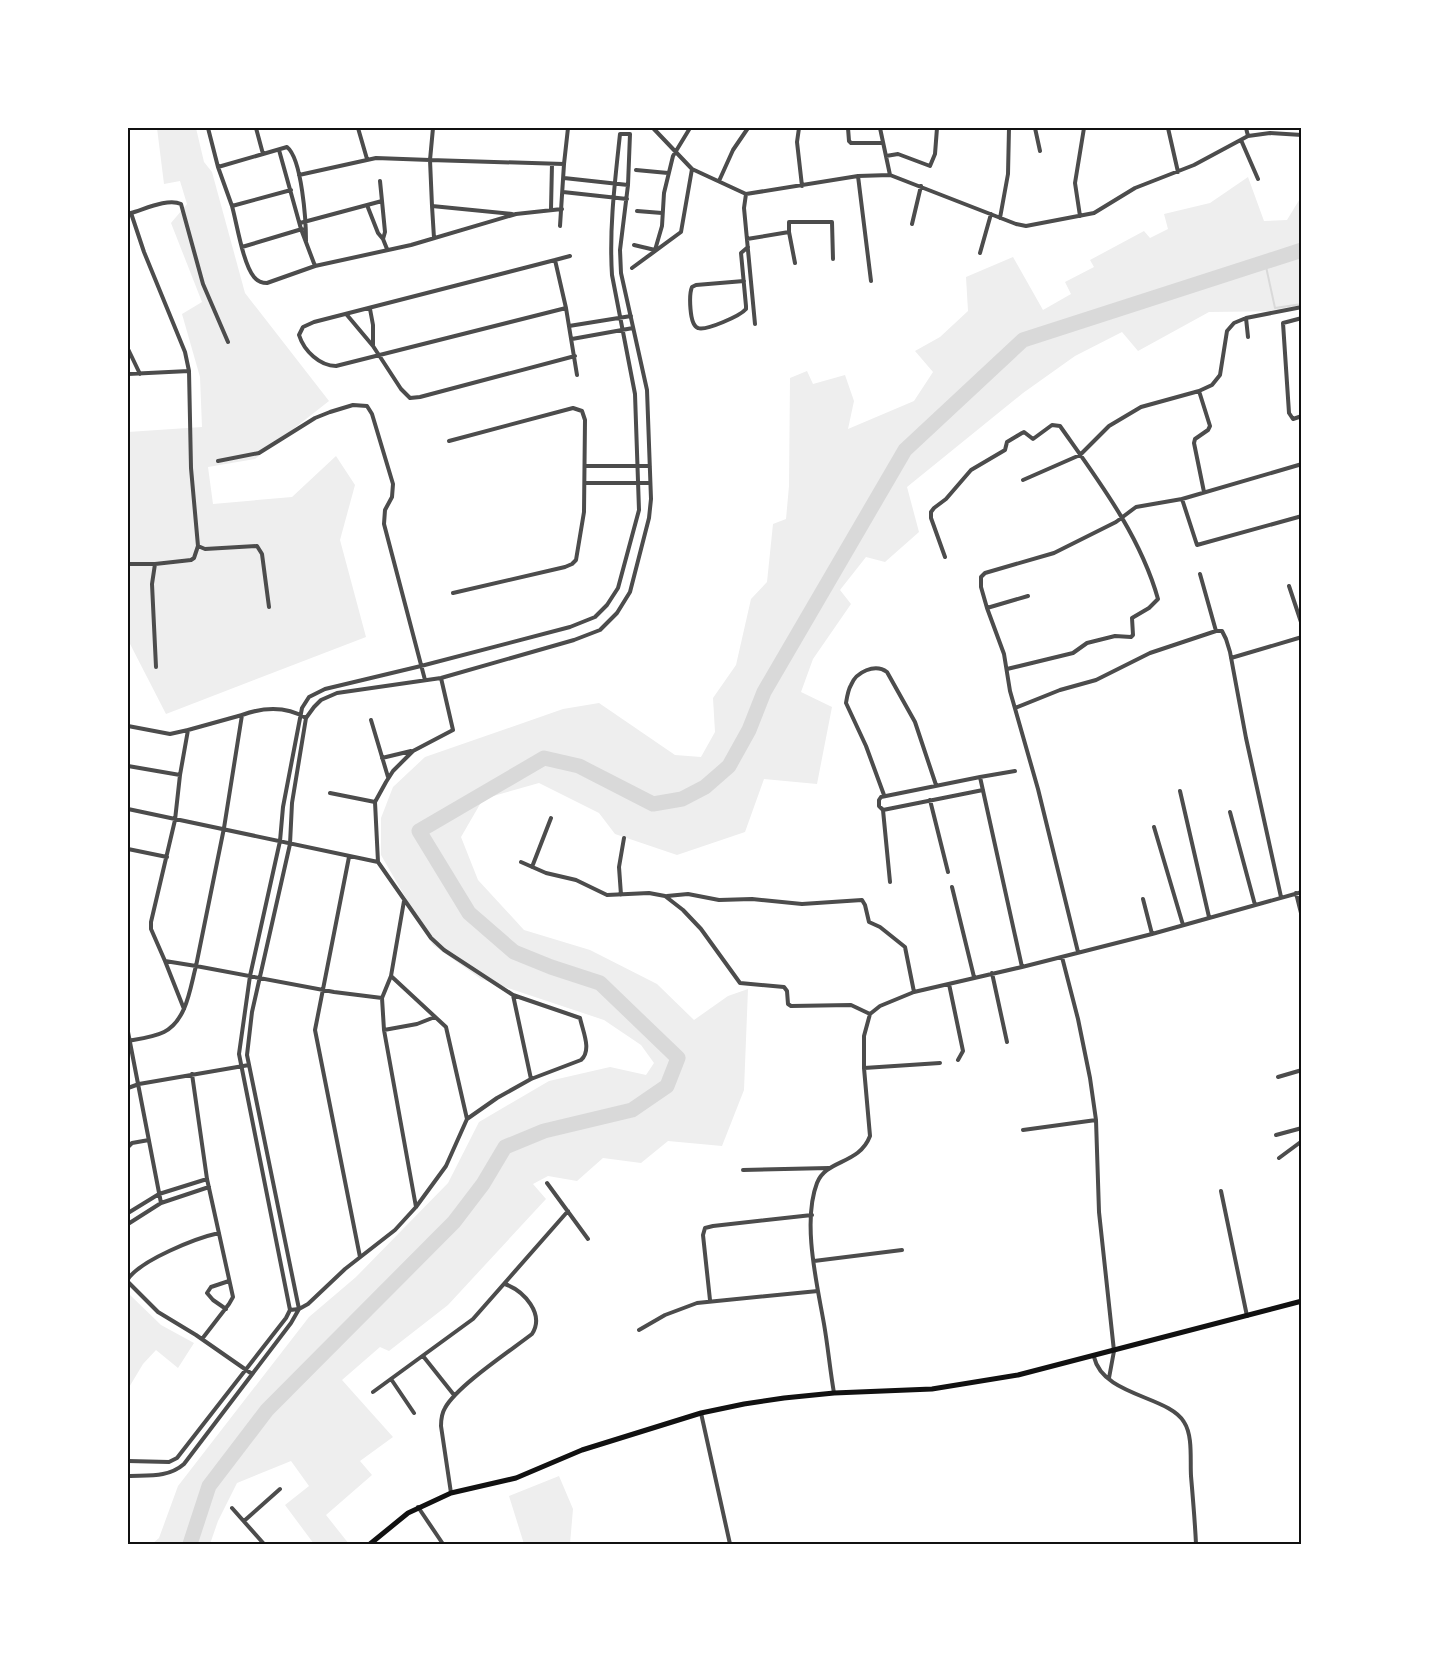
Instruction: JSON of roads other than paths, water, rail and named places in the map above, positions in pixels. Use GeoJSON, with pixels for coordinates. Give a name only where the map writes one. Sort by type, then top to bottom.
{"type":"FeatureCollection","features":[{"type":"Feature","properties":{"kind":"main road"},"geometry":{"type":"LineString","coordinates":[[370,1545],[394,1523],[418,1507],[452,1493],[516,1478],[582,1449],[701,1413],[744,1404],[834,1393],[932,1389],[1018,1375],[1302,1301]]}},
{"type":"Feature","properties":{"kind":"street"},"geometry":{"type":"LineString","coordinates":[[208,128],[242,247],[252,274],[261,282],[267,283],[315,267],[434,238],[516,214],[562,209]]}},
{"type":"Feature","properties":{"kind":"street"},"geometry":{"type":"LineString","coordinates":[[256,128],[263,154]]}},
{"type":"Feature","properties":{"kind":"street"},"geometry":{"type":"LineString","coordinates":[[358,128],[366,159]]}},
{"type":"Feature","properties":{"kind":"street"},"geometry":{"type":"LineString","coordinates":[[433,128],[430,160],[434,238]]}},
{"type":"Feature","properties":{"kind":"street"},"geometry":{"type":"LineString","coordinates":[[560,226],[568,128]]}},
{"type":"Feature","properties":{"kind":"street"},"geometry":{"type":"LineString","coordinates":[[653,128],[692,169],[746,194],[858,176],[890,175],[1026,226],[1100,210],[1135,188],[1178,172],[1226,150],[1248,136],[1270,133],[1302,135]]}},
{"type":"Feature","properties":{"kind":"street"},"geometry":{"type":"LineString","coordinates":[[655,249],[662,226],[668,172],[674,151],[690,128]]}},
{"type":"Feature","properties":{"kind":"street"},"geometry":{"type":"LineString","coordinates":[[719,181],[733,150],[748,128]]}},
{"type":"Feature","properties":{"kind":"street"},"geometry":{"type":"LineString","coordinates":[[799,128],[797,142],[802,186]]}},
{"type":"Feature","properties":{"kind":"street"},"geometry":{"type":"LineString","coordinates":[[848,128],[851,143],[884,143]]}},
{"type":"Feature","properties":{"kind":"street"},"geometry":{"type":"LineString","coordinates":[[880,128],[890,175]]}},
{"type":"Feature","properties":{"kind":"street"},"geometry":{"type":"LineString","coordinates":[[886,156],[898,154],[930,166],[935,153],[937,128]]}},
{"type":"Feature","properties":{"kind":"street"},"geometry":{"type":"LineString","coordinates":[[1000,218],[1008,174],[1009,128]]}},
{"type":"Feature","properties":{"kind":"street"},"geometry":{"type":"LineString","coordinates":[[1035,128],[1040,151]]}},
{"type":"Feature","properties":{"kind":"street"},"geometry":{"type":"LineString","coordinates":[[1080,216],[1074,190],[1084,128]]}},
{"type":"Feature","properties":{"kind":"street"},"geometry":{"type":"LineString","coordinates":[[1168,128],[1178,172]]}},
{"type":"Feature","properties":{"kind":"street"},"geometry":{"type":"LineString","coordinates":[[1246,128],[1248,136]]}},
{"type":"Feature","properties":{"kind":"street"},"geometry":{"type":"LineString","coordinates":[[128,1461],[169,1462],[177,1458],[290,1310],[239,1054],[250,976],[280,841],[283,807],[299,714],[309,697],[325,689],[570,627],[595,617],[607,606],[618,588],[639,510],[635,394],[611,267],[613,198],[620,134],[630,134],[621,273],[648,399],[651,483],[649,518],[630,592],[617,613],[600,630],[574,640],[441,678],[338,693],[321,700],[306,718],[292,803],[290,843],[252,1012],[247,1055],[299,1309],[296,1317],[184,1464],[164,1475],[128,1476]]}},
{"type":"Feature","properties":{"kind":"street"},"geometry":{"type":"LineString","coordinates":[[1241,140],[1258,179]]}},
{"type":"Feature","properties":{"kind":"street"},"geometry":{"type":"LineString","coordinates":[[218,167],[287,147],[290,149],[299,175],[306,221],[304,229],[306,241],[315,267]]}},
{"type":"Feature","properties":{"kind":"street"},"geometry":{"type":"LineString","coordinates":[[279,150],[300,224],[304,229]]}},
{"type":"Feature","properties":{"kind":"street"},"geometry":{"type":"LineString","coordinates":[[299,175],[366,159],[564,164]]}},
{"type":"Feature","properties":{"kind":"street"},"geometry":{"type":"LineString","coordinates":[[551,209],[552,164]]}},
{"type":"Feature","properties":{"kind":"street"},"geometry":{"type":"LineString","coordinates":[[632,267],[681,232],[692,169]]}},
{"type":"Feature","properties":{"kind":"street"},"geometry":{"type":"LineString","coordinates":[[636,170],[668,172]]}},
{"type":"Feature","properties":{"kind":"street"},"geometry":{"type":"LineString","coordinates":[[858,176],[872,281]]}},
{"type":"Feature","properties":{"kind":"street"},"geometry":{"type":"LineString","coordinates":[[564,178],[628,185]]}},
{"type":"Feature","properties":{"kind":"street"},"geometry":{"type":"LineString","coordinates":[[380,181],[385,232],[383,239]]}},
{"type":"Feature","properties":{"kind":"street"},"geometry":{"type":"LineString","coordinates":[[912,224],[921,186]]}},
{"type":"Feature","properties":{"kind":"street"},"geometry":{"type":"LineString","coordinates":[[232,206],[291,190]]}},
{"type":"Feature","properties":{"kind":"street"},"geometry":{"type":"LineString","coordinates":[[563,192],[627,199]]}},
{"type":"Feature","properties":{"kind":"street"},"geometry":{"type":"LineString","coordinates":[[746,194],[744,208],[755,324]]}},
{"type":"Feature","properties":{"kind":"street"},"geometry":{"type":"LineString","coordinates":[[300,224],[382,201]]}},
{"type":"Feature","properties":{"kind":"street"},"geometry":{"type":"LineString","coordinates":[[128,564],[191,560],[198,546],[190,468],[189,371],[185,352],[129,214],[166,203],[181,204],[203,284],[228,342]]}},
{"type":"Feature","properties":{"kind":"street"},"geometry":{"type":"LineString","coordinates":[[367,205],[387,249]]}},
{"type":"Feature","properties":{"kind":"street"},"geometry":{"type":"LineString","coordinates":[[432,206],[516,214]]}},
{"type":"Feature","properties":{"kind":"street"},"geometry":{"type":"LineString","coordinates":[[638,211],[662,213]]}},
{"type":"Feature","properties":{"kind":"street"},"geometry":{"type":"LineString","coordinates":[[980,253],[991,214]]}},
{"type":"Feature","properties":{"kind":"street"},"geometry":{"type":"LineString","coordinates":[[795,263],[789,222],[832,222],[833,259]]}},
{"type":"Feature","properties":{"kind":"street"},"geometry":{"type":"LineString","coordinates":[[242,247],[304,229]]}},
{"type":"Feature","properties":{"kind":"street"},"geometry":{"type":"LineString","coordinates":[[747,239],[789,232]]}},
{"type":"Feature","properties":{"kind":"street"},"geometry":{"type":"LineString","coordinates":[[634,245],[655,249]]}},
{"type":"Feature","properties":{"kind":"street"},"geometry":{"type":"LineString","coordinates":[[744,281],[692,287],[690,301],[695,326],[702,328],[733,318],[743,312],[746,306],[744,281],[741,254],[748,247]]}},
{"type":"Feature","properties":{"kind":"street"},"geometry":{"type":"LineString","coordinates":[[566,308],[336,366],[323,364],[306,348],[299,335],[303,327],[347,314],[570,256]]}},
{"type":"Feature","properties":{"kind":"street"},"geometry":{"type":"LineString","coordinates":[[555,260],[572,339],[577,375]]}},
{"type":"Feature","properties":{"kind":"street"},"geometry":{"type":"LineString","coordinates":[[1023,480],[1080,454],[1109,426],[1141,408],[1199,391],[1217,381],[1227,331],[1234,323],[1246,318],[1302,307]]}},
{"type":"Feature","properties":{"kind":"street"},"geometry":{"type":"LineString","coordinates":[[369,309],[373,325],[374,346]]}},
{"type":"Feature","properties":{"kind":"street"},"geometry":{"type":"LineString","coordinates":[[347,314],[374,346],[410,398],[575,356]]}},
{"type":"Feature","properties":{"kind":"street"},"geometry":{"type":"LineString","coordinates":[[569,326],[631,316]]}},
{"type":"Feature","properties":{"kind":"street"},"geometry":{"type":"LineString","coordinates":[[1246,318],[1248,337]]}},
{"type":"Feature","properties":{"kind":"street"},"geometry":{"type":"LineString","coordinates":[[1302,318],[1283,323],[1289,413],[1293,418],[1302,417]]}},
{"type":"Feature","properties":{"kind":"street"},"geometry":{"type":"LineString","coordinates":[[572,339],[633,328]]}},
{"type":"Feature","properties":{"kind":"street"},"geometry":{"type":"LineString","coordinates":[[128,349],[140,374]]}},
{"type":"Feature","properties":{"kind":"street"},"geometry":{"type":"LineString","coordinates":[[128,374],[189,371]]}},
{"type":"Feature","properties":{"kind":"street"},"geometry":{"type":"LineString","coordinates":[[1199,391],[1210,426],[1195,439],[1194,443],[1204,492]]}},
{"type":"Feature","properties":{"kind":"street"},"geometry":{"type":"LineString","coordinates":[[218,461],[259,453],[315,418],[330,412],[353,405],[367,406],[372,414],[393,484],[392,497],[384,510],[384,524],[426,680]]}},
{"type":"Feature","properties":{"kind":"street"},"geometry":{"type":"LineString","coordinates":[[449,441],[573,408],[582,411],[585,420],[584,512],[576,560],[572,564],[453,593]]}},
{"type":"Feature","properties":{"kind":"street"},"geometry":{"type":"LineString","coordinates":[[945,557],[932,523],[931,512],[974,468],[1006,449],[1007,442],[1023,432],[1033,440],[1052,425],[1058,424],[1100,480],[1148,566],[1158,598],[1149,608],[1132,618],[1131,637],[1115,636],[1087,643],[1072,653],[1007,669]]}},
{"type":"Feature","properties":{"kind":"street"},"geometry":{"type":"LineString","coordinates":[[1078,952],[1038,789],[1015,708],[1001,643],[980,583],[983,574],[1054,553],[1121,519],[1136,507],[1182,499],[1302,464]]}},
{"type":"Feature","properties":{"kind":"street"},"geometry":{"type":"LineString","coordinates":[[586,466],[650,466]]}},
{"type":"Feature","properties":{"kind":"street"},"geometry":{"type":"LineString","coordinates":[[585,483],[651,483]]}},
{"type":"Feature","properties":{"kind":"street"},"geometry":{"type":"LineString","coordinates":[[1182,499],[1197,545],[1302,516]]}},
{"type":"Feature","properties":{"kind":"street"},"geometry":{"type":"LineString","coordinates":[[198,546],[205,549],[257,546],[262,554],[269,608]]}},
{"type":"Feature","properties":{"kind":"street"},"geometry":{"type":"LineString","coordinates":[[154,564],[152,584],[156,667]]}},
{"type":"Feature","properties":{"kind":"street"},"geometry":{"type":"LineString","coordinates":[[1200,574],[1216,631]]}},
{"type":"Feature","properties":{"kind":"street"},"geometry":{"type":"LineString","coordinates":[[1289,586],[1302,625]]}},
{"type":"Feature","properties":{"kind":"street"},"geometry":{"type":"LineString","coordinates":[[987,608],[1028,596]]}},
{"type":"Feature","properties":{"kind":"street"},"geometry":{"type":"LineString","coordinates":[[1015,708],[1060,690],[1096,680],[1150,653],[1222,631],[1231,658],[1281,897]]}},
{"type":"Feature","properties":{"kind":"street"},"geometry":{"type":"LineString","coordinates":[[1231,658],[1302,637]]}},
{"type":"Feature","properties":{"kind":"street"},"geometry":{"type":"LineString","coordinates":[[884,795],[866,746],[846,704],[853,680],[863,672],[875,667],[887,672],[908,707],[936,785]]}},
{"type":"Feature","properties":{"kind":"street"},"geometry":{"type":"LineString","coordinates":[[382,758],[412,751],[453,730],[441,678]]}},
{"type":"Feature","properties":{"kind":"street"},"geometry":{"type":"LineString","coordinates":[[128,726],[170,734],[259,710],[276,709],[299,714],[306,718]]}},
{"type":"Feature","properties":{"kind":"street"},"geometry":{"type":"LineString","coordinates":[[128,1041],[162,1034],[174,1025],[184,1010],[196,966],[224,828],[242,715]]}},
{"type":"Feature","properties":{"kind":"street"},"geometry":{"type":"LineString","coordinates":[[371,720],[388,778]]}},
{"type":"Feature","properties":{"kind":"street"},"geometry":{"type":"LineString","coordinates":[[184,1010],[151,929],[175,820],[188,730]]}},
{"type":"Feature","properties":{"kind":"street"},"geometry":{"type":"LineString","coordinates":[[290,1310],[299,1309],[308,1304],[345,1269],[395,1230],[416,1207],[446,1166],[467,1119],[497,1098],[531,1079],[586,1056],[587,1048],[580,1018],[513,995],[444,950],[430,938],[378,862],[375,802],[388,778],[412,751]]}},
{"type":"Feature","properties":{"kind":"street"},"geometry":{"type":"LineString","coordinates":[[128,766],[180,775]]}},
{"type":"Feature","properties":{"kind":"street"},"geometry":{"type":"LineString","coordinates":[[890,882],[883,810],[879,806],[879,800],[884,795],[1015,771]]}},
{"type":"Feature","properties":{"kind":"street"},"geometry":{"type":"LineString","coordinates":[[981,777],[1022,967]]}},
{"type":"Feature","properties":{"kind":"street"},"geometry":{"type":"LineString","coordinates":[[883,810],[983,790]]}},
{"type":"Feature","properties":{"kind":"street"},"geometry":{"type":"LineString","coordinates":[[1180,790],[1209,917]]}},
{"type":"Feature","properties":{"kind":"street"},"geometry":{"type":"LineString","coordinates":[[330,792],[375,802]]}},
{"type":"Feature","properties":{"kind":"street"},"geometry":{"type":"LineString","coordinates":[[930,800],[948,872]]}},
{"type":"Feature","properties":{"kind":"street"},"geometry":{"type":"LineString","coordinates":[[128,809],[378,862]]}},
{"type":"Feature","properties":{"kind":"street"},"geometry":{"type":"LineString","coordinates":[[1230,812],[1255,905]]}},
{"type":"Feature","properties":{"kind":"street"},"geometry":{"type":"LineString","coordinates":[[532,867],[551,818]]}},
{"type":"Feature","properties":{"kind":"street"},"geometry":{"type":"LineString","coordinates":[[1154,826],[1183,925]]}},
{"type":"Feature","properties":{"kind":"street"},"geometry":{"type":"LineString","coordinates":[[621,895],[619,867],[624,838]]}},
{"type":"Feature","properties":{"kind":"street"},"geometry":{"type":"LineString","coordinates":[[128,849],[167,857]]}},
{"type":"Feature","properties":{"kind":"street"},"geometry":{"type":"LineString","coordinates":[[349,857],[315,1030],[360,1257]]}},
{"type":"Feature","properties":{"kind":"street"},"geometry":{"type":"LineString","coordinates":[[520,862],[546,873],[576,880],[601,893],[621,895],[649,893],[665,896],[688,894],[719,900],[752,899],[802,904],[862,900],[869,922],[880,927],[905,947],[914,992]]}},
{"type":"Feature","properties":{"kind":"street"},"geometry":{"type":"LineString","coordinates":[[952,887],[974,977]]}},
{"type":"Feature","properties":{"kind":"street"},"geometry":{"type":"LineString","coordinates":[[834,1393],[813,1261],[812,1215],[818,1181],[830,1168],[857,1155],[867,1144],[870,1136],[864,1068],[864,1036],[870,1014],[880,1006],[914,992],[1152,934],[1299,893],[1302,917]]}},
{"type":"Feature","properties":{"kind":"street"},"geometry":{"type":"LineString","coordinates":[[665,896],[683,910],[701,929],[740,983],[784,987],[791,1006],[850,1005],[870,1014]]}},
{"type":"Feature","properties":{"kind":"street"},"geometry":{"type":"LineString","coordinates":[[1143,899],[1152,934]]}},
{"type":"Feature","properties":{"kind":"street"},"geometry":{"type":"LineString","coordinates":[[404,901],[391,976],[382,999],[384,1030],[416,1207]]}},
{"type":"Feature","properties":{"kind":"street"},"geometry":{"type":"LineString","coordinates":[[1062,957],[1078,1019],[1096,1120],[1099,1212],[1114,1351],[1109,1378]]}},
{"type":"Feature","properties":{"kind":"street"},"geometry":{"type":"LineString","coordinates":[[165,961],[382,999]]}},
{"type":"Feature","properties":{"kind":"street"},"geometry":{"type":"LineString","coordinates":[[992,974],[1007,1042]]}},
{"type":"Feature","properties":{"kind":"street"},"geometry":{"type":"LineString","coordinates":[[391,976],[443,1022],[449,1034],[467,1119]]}},
{"type":"Feature","properties":{"kind":"street"},"geometry":{"type":"LineString","coordinates":[[949,984],[963,1051],[958,1060]]}},
{"type":"Feature","properties":{"kind":"street"},"geometry":{"type":"LineString","coordinates":[[513,995],[531,1079]]}},
{"type":"Feature","properties":{"kind":"street"},"geometry":{"type":"LineString","coordinates":[[384,1030],[417,1024],[435,1017]]}},
{"type":"Feature","properties":{"kind":"street"},"geometry":{"type":"LineString","coordinates":[[128,1032],[161,1203]]}},
{"type":"Feature","properties":{"kind":"street"},"geometry":{"type":"LineString","coordinates":[[864,1068],[940,1063]]}},
{"type":"Feature","properties":{"kind":"street"},"geometry":{"type":"LineString","coordinates":[[128,1088],[139,1084],[249,1065]]}},
{"type":"Feature","properties":{"kind":"street"},"geometry":{"type":"LineString","coordinates":[[1278,1077],[1302,1070]]}},
{"type":"Feature","properties":{"kind":"street"},"geometry":{"type":"LineString","coordinates":[[192,1074],[207,1179],[233,1297],[202,1339]]}},
{"type":"Feature","properties":{"kind":"street"},"geometry":{"type":"LineString","coordinates":[[1023,1130],[1096,1120]]}},
{"type":"Feature","properties":{"kind":"street"},"geometry":{"type":"LineString","coordinates":[[1276,1135],[1302,1128]]}},
{"type":"Feature","properties":{"kind":"street"},"geometry":{"type":"LineString","coordinates":[[129,1145],[149,1140]]}},
{"type":"Feature","properties":{"kind":"street"},"geometry":{"type":"LineString","coordinates":[[1279,1158],[1302,1141]]}},
{"type":"Feature","properties":{"kind":"street"},"geometry":{"type":"LineString","coordinates":[[743,1170],[830,1168]]}},
{"type":"Feature","properties":{"kind":"street"},"geometry":{"type":"LineString","coordinates":[[128,1213],[159,1194],[207,1179]]}},
{"type":"Feature","properties":{"kind":"street"},"geometry":{"type":"LineString","coordinates":[[547,1183],[588,1239]]}},
{"type":"Feature","properties":{"kind":"street"},"geometry":{"type":"LineString","coordinates":[[128,1224],[161,1203],[209,1187]]}},
{"type":"Feature","properties":{"kind":"street"},"geometry":{"type":"LineString","coordinates":[[1221,1191],[1247,1316]]}},
{"type":"Feature","properties":{"kind":"street"},"geometry":{"type":"LineString","coordinates":[[373,1392],[473,1319],[568,1211]]}},
{"type":"Feature","properties":{"kind":"street"},"geometry":{"type":"LineString","coordinates":[[710,1300],[703,1235],[705,1228],[812,1215]]}},
{"type":"Feature","properties":{"kind":"street"},"geometry":{"type":"LineString","coordinates":[[219,1233],[184,1244],[142,1268],[128,1280],[158,1312],[252,1374]]}},
{"type":"Feature","properties":{"kind":"street"},"geometry":{"type":"LineString","coordinates":[[813,1261],[902,1250]]}},
{"type":"Feature","properties":{"kind":"street"},"geometry":{"type":"LineString","coordinates":[[226,1309],[207,1293],[211,1287],[230,1281]]}},
{"type":"Feature","properties":{"kind":"street"},"geometry":{"type":"LineString","coordinates":[[452,1493],[445,1458],[441,1418],[445,1408],[454,1395],[532,1334],[537,1327],[537,1318],[530,1304],[516,1288],[505,1284]]}},
{"type":"Feature","properties":{"kind":"street"},"geometry":{"type":"LineString","coordinates":[[639,1330],[681,1308],[710,1300],[818,1291]]}},
{"type":"Feature","properties":{"kind":"street"},"geometry":{"type":"LineString","coordinates":[[423,1356],[454,1395]]}},
{"type":"Feature","properties":{"kind":"street"},"geometry":{"type":"LineString","coordinates":[[1094,1357],[1099,1370],[1109,1378],[1130,1392],[1173,1411],[1186,1425],[1196,1545]]}},
{"type":"Feature","properties":{"kind":"street"},"geometry":{"type":"LineString","coordinates":[[391,1379],[414,1413]]}},
{"type":"Feature","properties":{"kind":"street"},"geometry":{"type":"LineString","coordinates":[[701,1413],[730,1545]]}},
{"type":"Feature","properties":{"kind":"street"},"geometry":{"type":"LineString","coordinates":[[177,1458],[184,1464]]}},
{"type":"Feature","properties":{"kind":"street"},"geometry":{"type":"LineString","coordinates":[[244,1521],[280,1489]]}},
{"type":"Feature","properties":{"kind":"street"},"geometry":{"type":"LineString","coordinates":[[418,1507],[443,1545]]}},
{"type":"Feature","properties":{"kind":"street"},"geometry":{"type":"LineString","coordinates":[[232,1508],[264,1545]]}},
{"type":"Feature","properties":{"kind":"waterway"},"geometry":{"type":"LineString","coordinates":[[190,1544],[209,1486],[267,1410],[454,1222],[483,1184],[505,1147],[544,1131],[632,1110],[667,1086],[678,1058],[600,983],[514,952],[469,913],[419,831],[544,758],[579,766],[653,804],[682,799],[705,787],[729,766],[749,730],[764,692],[905,450],[1023,340],[1302,250]]}},
{"type":"Feature","properties":{"kind":"waterway"},"geometry":{"type":"LineString","coordinates":[[1265,262],[1275,308],[1302,304]]}}]}
